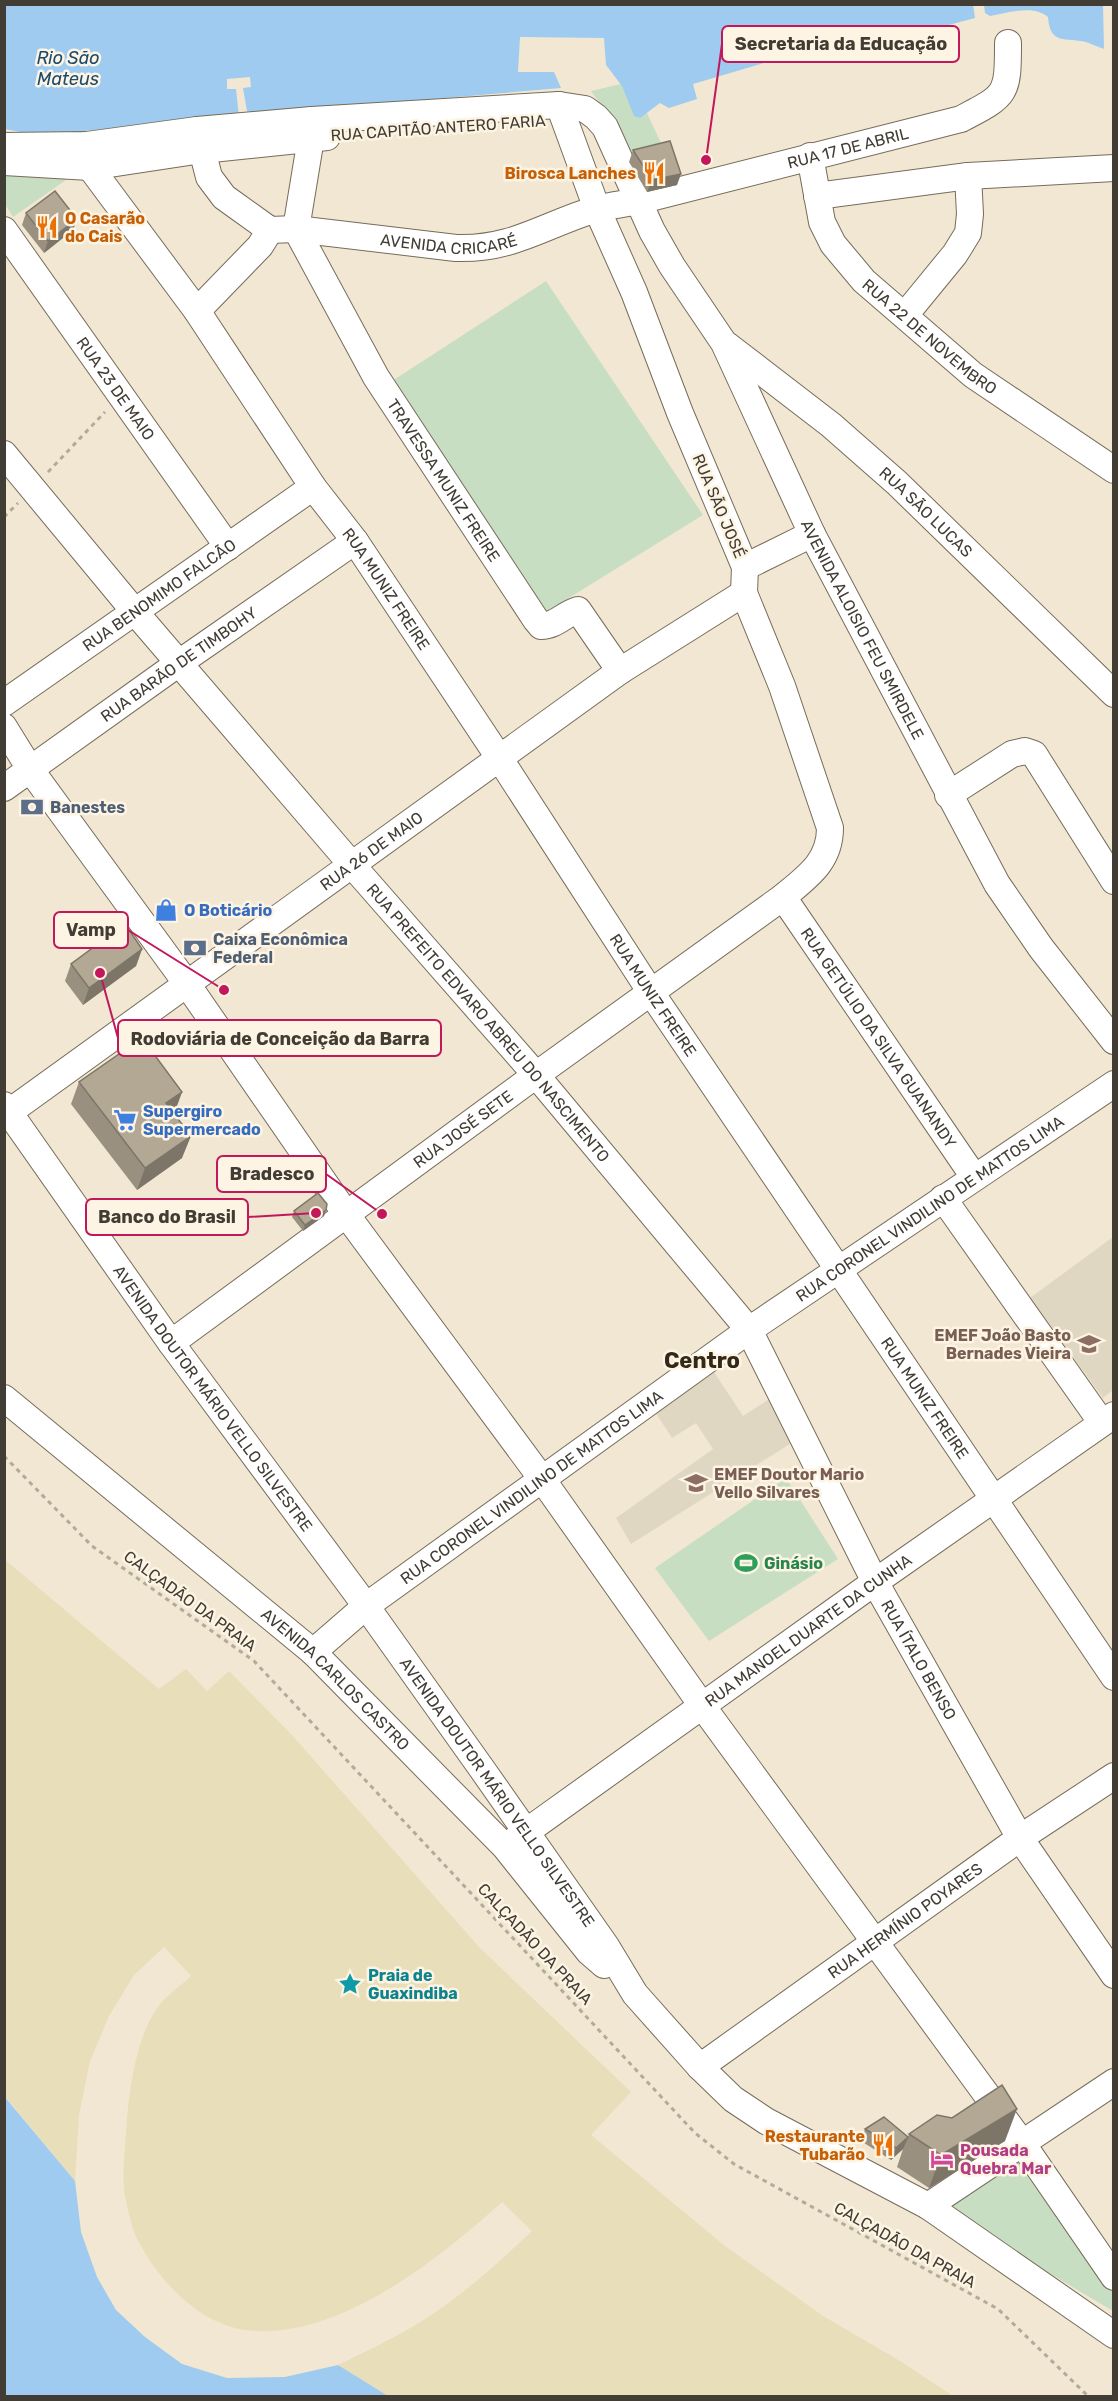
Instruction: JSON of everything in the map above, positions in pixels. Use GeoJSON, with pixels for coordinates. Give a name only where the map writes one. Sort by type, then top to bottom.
{"type":"FeatureCollection","features":[{"type":"Feature","properties":{"kind":"street","name":"RUA 17 DE ABRIL"},"geometry":{"type":"LineString","coordinates":[[597,209],[638,201],[962,119],[994,102],[1007,83],[1008,43]]}},
{"type":"Feature","properties":{"kind":"street","name":"RUA CAPITÃO ANTERO FARIA"},"geometry":{"type":"LineString","coordinates":[[311,129],[570,111],[597,209]]}},
{"type":"Feature","properties":{"kind":"street"},"geometry":{"type":"LineString","coordinates":[[570,111],[596,117],[605,127],[638,201]]}},
{"type":"Feature","properties":{"kind":"street"},"geometry":{"type":"LineString","coordinates":[[4,162],[88,156],[199,140],[311,129],[296,229]]}},
{"type":"Feature","properties":{"kind":"street"},"geometry":{"type":"LineString","coordinates":[[197,311],[260,246],[270,230],[224,197],[209,177],[199,140]]}},
{"type":"Feature","properties":{"kind":"street"},"geometry":{"type":"LineString","coordinates":[[4,146],[88,156]]}},
{"type":"Feature","properties":{"kind":"street","name":"RUA MUNIZ FREIRE"},"geometry":{"type":"LineString","coordinates":[[88,156],[197,311],[313,487],[355,541],[651,991],[1113,1677]]}},
{"type":"Feature","properties":{"kind":"street","name":"RUA 22 DE NOVEMBRO"},"geometry":{"type":"LineString","coordinates":[[810,156],[822,222],[833,244],[864,281],[973,375],[1113,470]]}},
{"type":"Feature","properties":{"kind":"street"},"geometry":{"type":"LineString","coordinates":[[817,196],[968,176],[1113,168]]}},
{"type":"Feature","properties":{"kind":"street"},"geometry":{"type":"LineString","coordinates":[[905,315],[955,254],[968,233],[970,214],[968,176]]}},
{"type":"Feature","properties":{"kind":"street","name":"AVENIDA ALOISIO FEU SMIRDELE"},"geometry":{"type":"LineString","coordinates":[[638,201],[672,266],[724,343],[812,534],[997,884],[1041,948],[1113,1041]]}},
{"type":"Feature","properties":{"kind":"street","name":"AVENIDA CRICARÉ"},"geometry":{"type":"LineString","coordinates":[[270,230],[296,229],[482,249],[515,240],[597,209]]}},
{"type":"Feature","properties":{"kind":"street","name":"RUA SÃO JOSÉ"},"geometry":{"type":"LineString","coordinates":[[597,209],[634,292],[680,413],[745,567],[744,593],[782,686],[830,828],[830,843],[826,853],[811,873]]}},
{"type":"Feature","properties":{"kind":"street","name":"TRAVESSA MUNIZ FREIRE"},"geometry":{"type":"LineString","coordinates":[[296,229],[376,378],[536,620],[541,626],[551,626],[579,610],[620,671]]}},
{"type":"Feature","properties":{"kind":"street","name":"RUA 23 DE MAIO"},"geometry":{"type":"LineString","coordinates":[[4,230],[228,547]]}},
{"type":"Feature","properties":{"kind":"street","name":"RUA SÃO LUCAS"},"geometry":{"type":"LineString","coordinates":[[724,343],[831,425],[897,483],[1113,694]]}},
{"type":"Feature","properties":{"kind":"street","name":"RUA PREFEITO EDVARO ABREU DO NASCIMENTO"},"geometry":{"type":"LineString","coordinates":[[4,454],[135,612],[352,866],[536,1075],[749,1330]]}},
{"type":"Feature","properties":{"kind":"street","name":"RUA BENOMIMO FALCÃO"},"geometry":{"type":"LineString","coordinates":[[4,703],[313,487]]}},
{"type":"Feature","properties":{"kind":"street"},"geometry":{"type":"LineString","coordinates":[[745,567],[812,534]]}},
{"type":"Feature","properties":{"kind":"street","name":"RUA BARÃO DE TIMBOHY"},"geometry":{"type":"LineString","coordinates":[[4,788],[355,541]]}},
{"type":"Feature","properties":{"kind":"street","name":"RUA 26 DE MAIO"},"geometry":{"type":"LineString","coordinates":[[6,1112],[352,866],[620,671],[744,593]]}},
{"type":"Feature","properties":{"kind":"street"},"geometry":{"type":"LineString","coordinates":[[4,727],[30,769],[187,984],[346,1214],[542,1479],[703,1707],[1022,2143],[1113,2277]]}},
{"type":"Feature","properties":{"kind":"street"},"geometry":{"type":"LineString","coordinates":[[948,795],[1012,754],[1025,751],[1034,754],[1113,881]]}},
{"type":"Feature","properties":{"kind":"street","name":"RUA JOSÉ SETE"},"geometry":{"type":"LineString","coordinates":[[171,1343],[783,897],[811,873]]}},
{"type":"Feature","properties":{"kind":"street","name":"RUA GETÚLIO DA SILVA GUANANDY"},"geometry":{"type":"LineString","coordinates":[[783,897],[974,1177]]}},
{"type":"Feature","properties":{"kind":"street","name":"RUA CORONEL VINDILINO DE MATTOS LIMA"},"geometry":{"type":"LineString","coordinates":[[313,1652],[366,1606],[749,1330],[1113,1084]]}},
{"type":"Feature","properties":{"kind":"street","name":"AVENIDA DOUTOR MÁRIO VELLO SILVESTRE"},"geometry":{"type":"LineString","coordinates":[[6,1112],[171,1343],[366,1606],[515,1840],[606,1946],[635,1994],[699,2067],[734,2100],[766,2121],[928,2206],[1113,2335]]}},
{"type":"Feature","properties":{"kind":"street"},"geometry":{"type":"LineString","coordinates":[[943,1198],[1108,1419]]}},
{"type":"Feature","properties":{"kind":"street","name":"RUA ÍTALO BENSO"},"geometry":{"type":"LineString","coordinates":[[749,1330],[876,1582],[1020,1838],[1113,1975]]}},
{"type":"Feature","properties":{"kind":"street","name":"AVENIDA CARLOS CASTRO"},"geometry":{"type":"LineString","coordinates":[[4,1398],[313,1652],[515,1840]]}},
{"type":"Feature","properties":{"kind":"street","name":"RUA MANOEL DUARTE DA CUNHA"},"geometry":{"type":"LineString","coordinates":[[515,1840],[1108,1419]]}},
{"type":"Feature","properties":{"kind":"street","name":"RUA HERMÍNIO POYARES"},"geometry":{"type":"LineString","coordinates":[[699,2067],[1020,1838],[1113,1776]]}},
{"type":"Feature","properties":{"kind":"street"},"geometry":{"type":"LineString","coordinates":[[928,2206],[1113,2082]]}},
{"type":"Feature","properties":{"kind":"path"},"geometry":{"type":"LineString","coordinates":[[4,517],[120,396]]}},
{"type":"Feature","properties":{"kind":"path","name":"CALÇADÃO DA PRAIA"},"geometry":{"type":"LineString","coordinates":[[4,1456],[92,1546],[254,1661],[695,2133],[734,2164],[998,2309],[1088,2397]]}},
{"type":"Feature","properties":{"kind":"shaded area","name":"EMEF João Basto Bernades Vieira"},"geometry":{"type":"Polygon","coordinates":[[[1113,1237],[1113,1390],[1103,1398],[1030,1298],[1113,1237]]]}},
{"type":"Feature","properties":{"kind":"shaded area","name":"EMEF Doutor Mario Vello Silvares"},"geometry":{"type":"Polygon","coordinates":[[[714,1372],[743,1416],[774,1396],[801,1437],[631,1544],[616,1518],[713,1449],[696,1423],[672,1438],[655,1412],[714,1372]]]}},
{"type":"Feature","properties":{"kind":"green space"},"geometry":{"type":"Polygon","coordinates":[[[621,84],[637,92],[661,143],[626,154],[613,122],[591,91],[621,84]]]}},
{"type":"Feature","properties":{"kind":"green space"},"geometry":{"type":"Polygon","coordinates":[[[83,168],[13,217],[5,204],[5,172],[83,168]]]}},
{"type":"Feature","properties":{"kind":"green space"},"geometry":{"type":"Polygon","coordinates":[[[546,281],[703,515],[543,614],[389,383],[546,281]]]}},
{"type":"Feature","properties":{"kind":"green space","name":"Ginásio"},"geometry":{"type":"Polygon","coordinates":[[[786,1478],[838,1559],[709,1641],[655,1568],[786,1478]]]}},
{"type":"Feature","properties":{"kind":"green space"},"geometry":{"type":"Polygon","coordinates":[[[1020,2161],[1113,2292],[1113,2311],[943,2210],[1020,2161]]]}},
{"type":"Feature","properties":{"kind":"sand","name":"Praia de Guaxindiba"},"geometry":{"type":"Polygon","coordinates":[[[4,1559],[159,1689],[186,1669],[207,1691],[229,1671],[291,1734],[480,1948],[631,2092],[591,2135],[725,2246],[823,2316],[900,2361],[953,2396],[388,2396],[338,2365],[403,2332],[440,2309],[476,2282],[532,2231],[502,2202],[417,2271],[350,2310],[315,2323],[280,2330],[245,2330],[212,2319],[183,2299],[159,2273],[137,2239],[125,2196],[124,2169],[130,2091],[140,2046],[158,2007],[191,1976],[164,1947],[134,1975],[109,2016],[90,2061],[79,2115],[75,2181],[5,2096],[4,1559]]]}},
{"type":"Feature","properties":{"kind":"water","name":"Rio São Mateus"},"geometry":{"type":"Polygon","coordinates":[[[973,4],[975,18],[926,31],[928,55],[903,60],[879,57],[872,35],[865,33],[693,84],[697,99],[669,108],[660,103],[640,118],[634,116],[622,86],[606,65],[604,38],[520,37],[518,72],[554,72],[561,88],[258,114],[247,111],[243,88],[251,87],[250,77],[227,79],[227,89],[236,89],[239,117],[51,134],[25,133],[5,129],[4,5],[973,4]]]}},
{"type":"Feature","properties":{"kind":"water"},"geometry":{"type":"Polygon","coordinates":[[[984,5],[1103,5],[1104,49],[1086,42],[1066,40],[1056,36],[1049,26],[1048,17],[1042,13],[1020,10],[990,16],[985,13],[984,5]]]}},
{"type":"Feature","properties":{"kind":"water"},"geometry":{"type":"Polygon","coordinates":[[[4,2096],[75,2181],[81,2232],[97,2277],[116,2310],[145,2337],[182,2364],[227,2378],[285,2377],[338,2365],[388,2396],[5,2396],[4,2096]]]}},
{"type":"Feature","properties":{"kind":"building"},"geometry":{"type":"Polygon","coordinates":[[[670,141],[681,174],[652,180],[633,150],[670,141]]]}},
{"type":"Feature","properties":{"kind":"building"},"geometry":{"type":"Polygon","coordinates":[[[55,191],[77,219],[48,241],[26,213],[55,191]]]}},
{"type":"Feature","properties":{"kind":"building"},"geometry":{"type":"Polygon","coordinates":[[[125,924],[142,949],[89,988],[71,964],[125,924]]]}},
{"type":"Feature","properties":{"kind":"building","name":"Supergiro Supermercado"},"geometry":{"type":"Polygon","coordinates":[[[142,1038],[182,1092],[166,1103],[191,1136],[145,1168],[79,1082],[142,1038]]]}},
{"type":"Feature","properties":{"kind":"building"},"geometry":{"type":"Polygon","coordinates":[[[318,1193],[327,1204],[326,1210],[305,1225],[294,1211],[318,1193]]]}},
{"type":"Feature","properties":{"kind":"building"},"geometry":{"type":"Polygon","coordinates":[[[1002,2085],[1017,2109],[941,2155],[909,2134],[937,2115],[952,2118],[1002,2085]]]}},
{"type":"Feature","properties":{"kind":"building"},"geometry":{"type":"Polygon","coordinates":[[[884,2117],[908,2137],[896,2148],[865,2129],[884,2117]]]}},
{"type":"Feature","properties":{"kind":"place","name":"Secretaria da Educação"},"geometry":{"type":"Point","coordinates":[706,160]}},
{"type":"Feature","properties":{"kind":"place","name":"Birosca Lanches"},"geometry":{"type":"Point","coordinates":[654,173]}},
{"type":"Feature","properties":{"kind":"place","name":"O Casarão do Cais"},"geometry":{"type":"Point","coordinates":[47,227]}},
{"type":"Feature","properties":{"kind":"place","name":"Banestes"},"geometry":{"type":"Point","coordinates":[32,807]}},
{"type":"Feature","properties":{"kind":"place","name":"O Boticário"},"geometry":{"type":"Point","coordinates":[166,910]}},
{"type":"Feature","properties":{"kind":"place","name":"Caixa Econômica Federal"},"geometry":{"type":"Point","coordinates":[195,948]}},
{"type":"Feature","properties":{"kind":"place","name":"Rodoviária de Conceição da Barra"},"geometry":{"type":"Point","coordinates":[100,973]}},
{"type":"Feature","properties":{"kind":"place","name":"Vamp"},"geometry":{"type":"Point","coordinates":[224,990]}},
{"type":"Feature","properties":{"kind":"place","name":"Supergiro Supermercado"},"geometry":{"type":"Point","coordinates":[125,1120]}},
{"type":"Feature","properties":{"kind":"place","name":"Banco do Brasil"},"geometry":{"type":"Point","coordinates":[316,1213]}},
{"type":"Feature","properties":{"kind":"place","name":"Bradesco"},"geometry":{"type":"Point","coordinates":[382,1214]}},
{"type":"Feature","properties":{"kind":"place","name":"EMEF João Basto Bernades Vieira"},"geometry":{"type":"Point","coordinates":[1089,1344]}},
{"type":"Feature","properties":{"kind":"place","name":"EMEF Doutor Mario Vello Silvares"},"geometry":{"type":"Point","coordinates":[696,1483]}},
{"type":"Feature","properties":{"kind":"place","name":"Ginásio"},"geometry":{"type":"Point","coordinates":[746,1563]}},
{"type":"Feature","properties":{"kind":"place","name":"Praia de Guaxindiba"},"geometry":{"type":"Point","coordinates":[350,1984]}},
{"type":"Feature","properties":{"kind":"place","name":"Restaurante Tubarão"},"geometry":{"type":"Point","coordinates":[883,2145]}},
{"type":"Feature","properties":{"kind":"place","name":"Pousada Quebra Mar"},"geometry":{"type":"Point","coordinates":[942,2159]}},
{"type":"Feature","properties":{"kind":"district","name":"Centro"},"geometry":{"type":"Point","coordinates":[702,1360]}}]}
